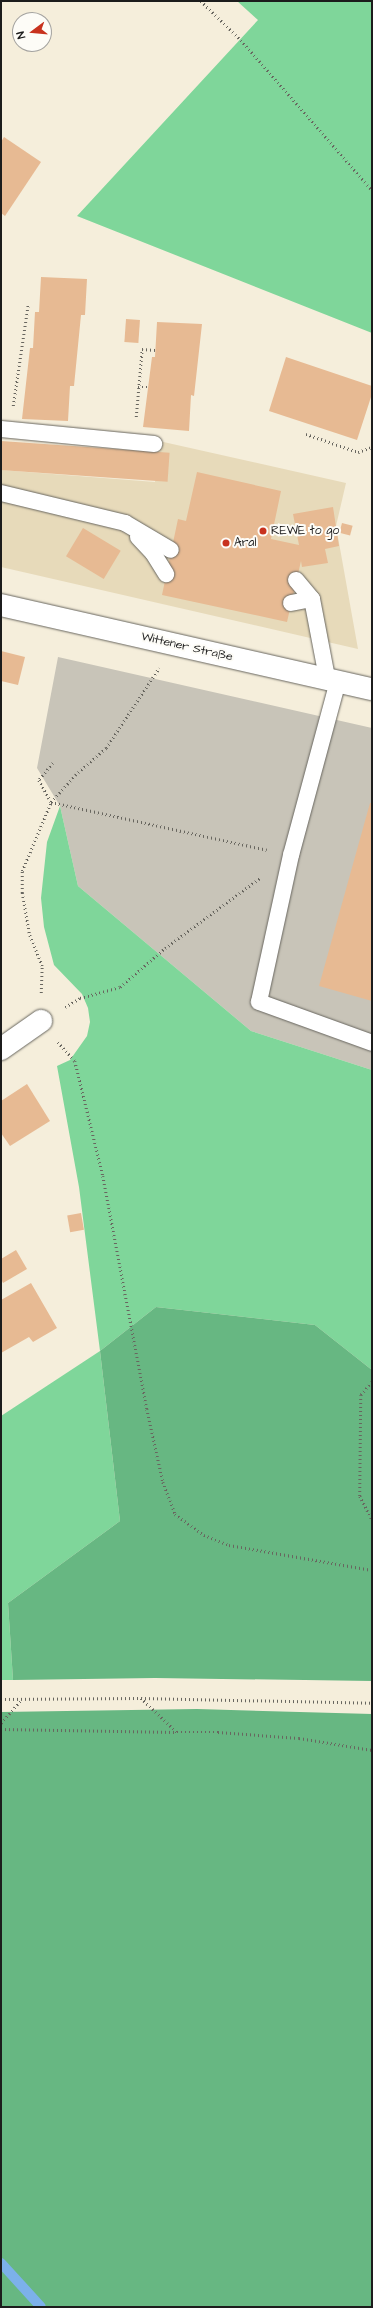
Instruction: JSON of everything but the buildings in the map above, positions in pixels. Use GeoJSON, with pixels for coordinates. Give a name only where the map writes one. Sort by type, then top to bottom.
{"type":"FeatureCollection","features":[{"type":"Feature","properties":{"kind":"main road","name":"Wittener Straße"},"geometry":{"type":"LineString","coordinates":[[1,605],[372,689]]}},
{"type":"Feature","properties":{"kind":"main road"},"geometry":{"type":"LineString","coordinates":[[1,1049],[41,1020]]}},
{"type":"Feature","properties":{"kind":"lane"},"geometry":{"type":"LineString","coordinates":[[5,430],[154,444]]}},
{"type":"Feature","properties":{"kind":"lane"},"geometry":{"type":"LineString","coordinates":[[1,493],[125,523],[171,550]]}},
{"type":"Feature","properties":{"kind":"lane"},"geometry":{"type":"LineString","coordinates":[[125,523],[154,553],[166,574]]}},
{"type":"Feature","properties":{"kind":"lane"},"geometry":{"type":"LineString","coordinates":[[296,580],[312,599],[332,679],[259,1002],[372,1043]]}},
{"type":"Feature","properties":{"kind":"lane"},"geometry":{"type":"LineString","coordinates":[[291,603],[312,599]]}},
{"type":"Feature","properties":{"kind":"path"},"geometry":{"type":"LineString","coordinates":[[201,1],[241,40],[372,190]]}},
{"type":"Feature","properties":{"kind":"path"},"geometry":{"type":"LineString","coordinates":[[5,430],[28,304]]}},
{"type":"Feature","properties":{"kind":"path"},"geometry":{"type":"LineString","coordinates":[[134,442],[142,349],[155,350]]}},
{"type":"Feature","properties":{"kind":"path"},"geometry":{"type":"LineString","coordinates":[[138,387],[149,387]]}},
{"type":"Feature","properties":{"kind":"path"},"geometry":{"type":"LineString","coordinates":[[306,434],[358,452],[372,447]]}},
{"type":"Feature","properties":{"kind":"path"},"geometry":{"type":"LineString","coordinates":[[175,644],[106,748],[75,775],[51,802],[22,871],[22,892],[29,933],[42,966],[41,1020],[75,1061],[103,1176],[163,1482],[175,1514],[204,1535],[229,1545],[372,1570]]}},
{"type":"Feature","properties":{"kind":"path"},"geometry":{"type":"LineString","coordinates":[[53,763],[39,780],[51,802],[291,855]]}},
{"type":"Feature","properties":{"kind":"path"},"geometry":{"type":"LineString","coordinates":[[41,1020],[80,998],[120,987],[165,948],[291,855]]}},
{"type":"Feature","properties":{"kind":"path"},"geometry":{"type":"LineString","coordinates":[[372,1382],[361,1395],[360,1488],[360,1496],[372,1520]]}},
{"type":"Feature","properties":{"kind":"path"},"geometry":{"type":"LineString","coordinates":[[141,1698],[177,1732]]}},
{"type":"Feature","properties":{"kind":"path"},"geometry":{"type":"LineString","coordinates":[[1,1699],[141,1698],[372,1703]]}},
{"type":"Feature","properties":{"kind":"path"},"geometry":{"type":"LineString","coordinates":[[1,1723],[21,1700]]}},
{"type":"Feature","properties":{"kind":"path"},"geometry":{"type":"LineString","coordinates":[[1,1729],[218,1732],[300,1738],[372,1750]]}},
{"type":"Feature","properties":{"kind":"shaded area"},"geometry":{"type":"Polygon","coordinates":[[[159,441],[346,483],[336,526],[358,649],[1,567],[1,470],[155,482],[159,441]]]}},
{"type":"Feature","properties":{"kind":"shaded area"},"geometry":{"type":"Polygon","coordinates":[[[58,657],[372,728],[372,1070],[251,1031],[78,886],[60,806],[37,768],[58,657]]]}},
{"type":"Feature","properties":{"kind":"green space"},"geometry":{"type":"Polygon","coordinates":[[[237,1],[372,1],[372,333],[77,216],[258,20],[237,1]]]}},
{"type":"Feature","properties":{"kind":"green space"},"geometry":{"type":"Polygon","coordinates":[[[60,806],[78,886],[251,1031],[372,1070],[372,1370],[315,1325],[156,1307],[100,1351],[79,1187],[57,1066],[70,1060],[87,1036],[90,1022],[88,1008],[82,994],[54,965],[44,927],[41,898],[47,842],[60,806]]]}},
{"type":"Feature","properties":{"kind":"green space"},"geometry":{"type":"Polygon","coordinates":[[[156,1307],[315,1325],[372,1370],[372,1681],[155,1678],[13,1680],[8,1603],[120,1521],[100,1351],[156,1307]]]}},
{"type":"Feature","properties":{"kind":"green space"},"geometry":{"type":"Polygon","coordinates":[[[100,1351],[120,1521],[8,1603],[13,1680],[1,1680],[1,1416],[100,1351]]]}},
{"type":"Feature","properties":{"kind":"green space"},"geometry":{"type":"Polygon","coordinates":[[[197,1709],[372,1714],[372,2307],[1,2307],[1,1712],[197,1709]]]}},
{"type":"Feature","properties":{"kind":"waterway"},"geometry":{"type":"LineString","coordinates":[[1,2263],[41,2307]]}},
{"type":"Feature","properties":{"kind":"place","name":"REWE to go"},"geometry":{"type":"Point","coordinates":[263,531]}},
{"type":"Feature","properties":{"kind":"place","name":"Aral"},"geometry":{"type":"Point","coordinates":[226,543]}}]}
